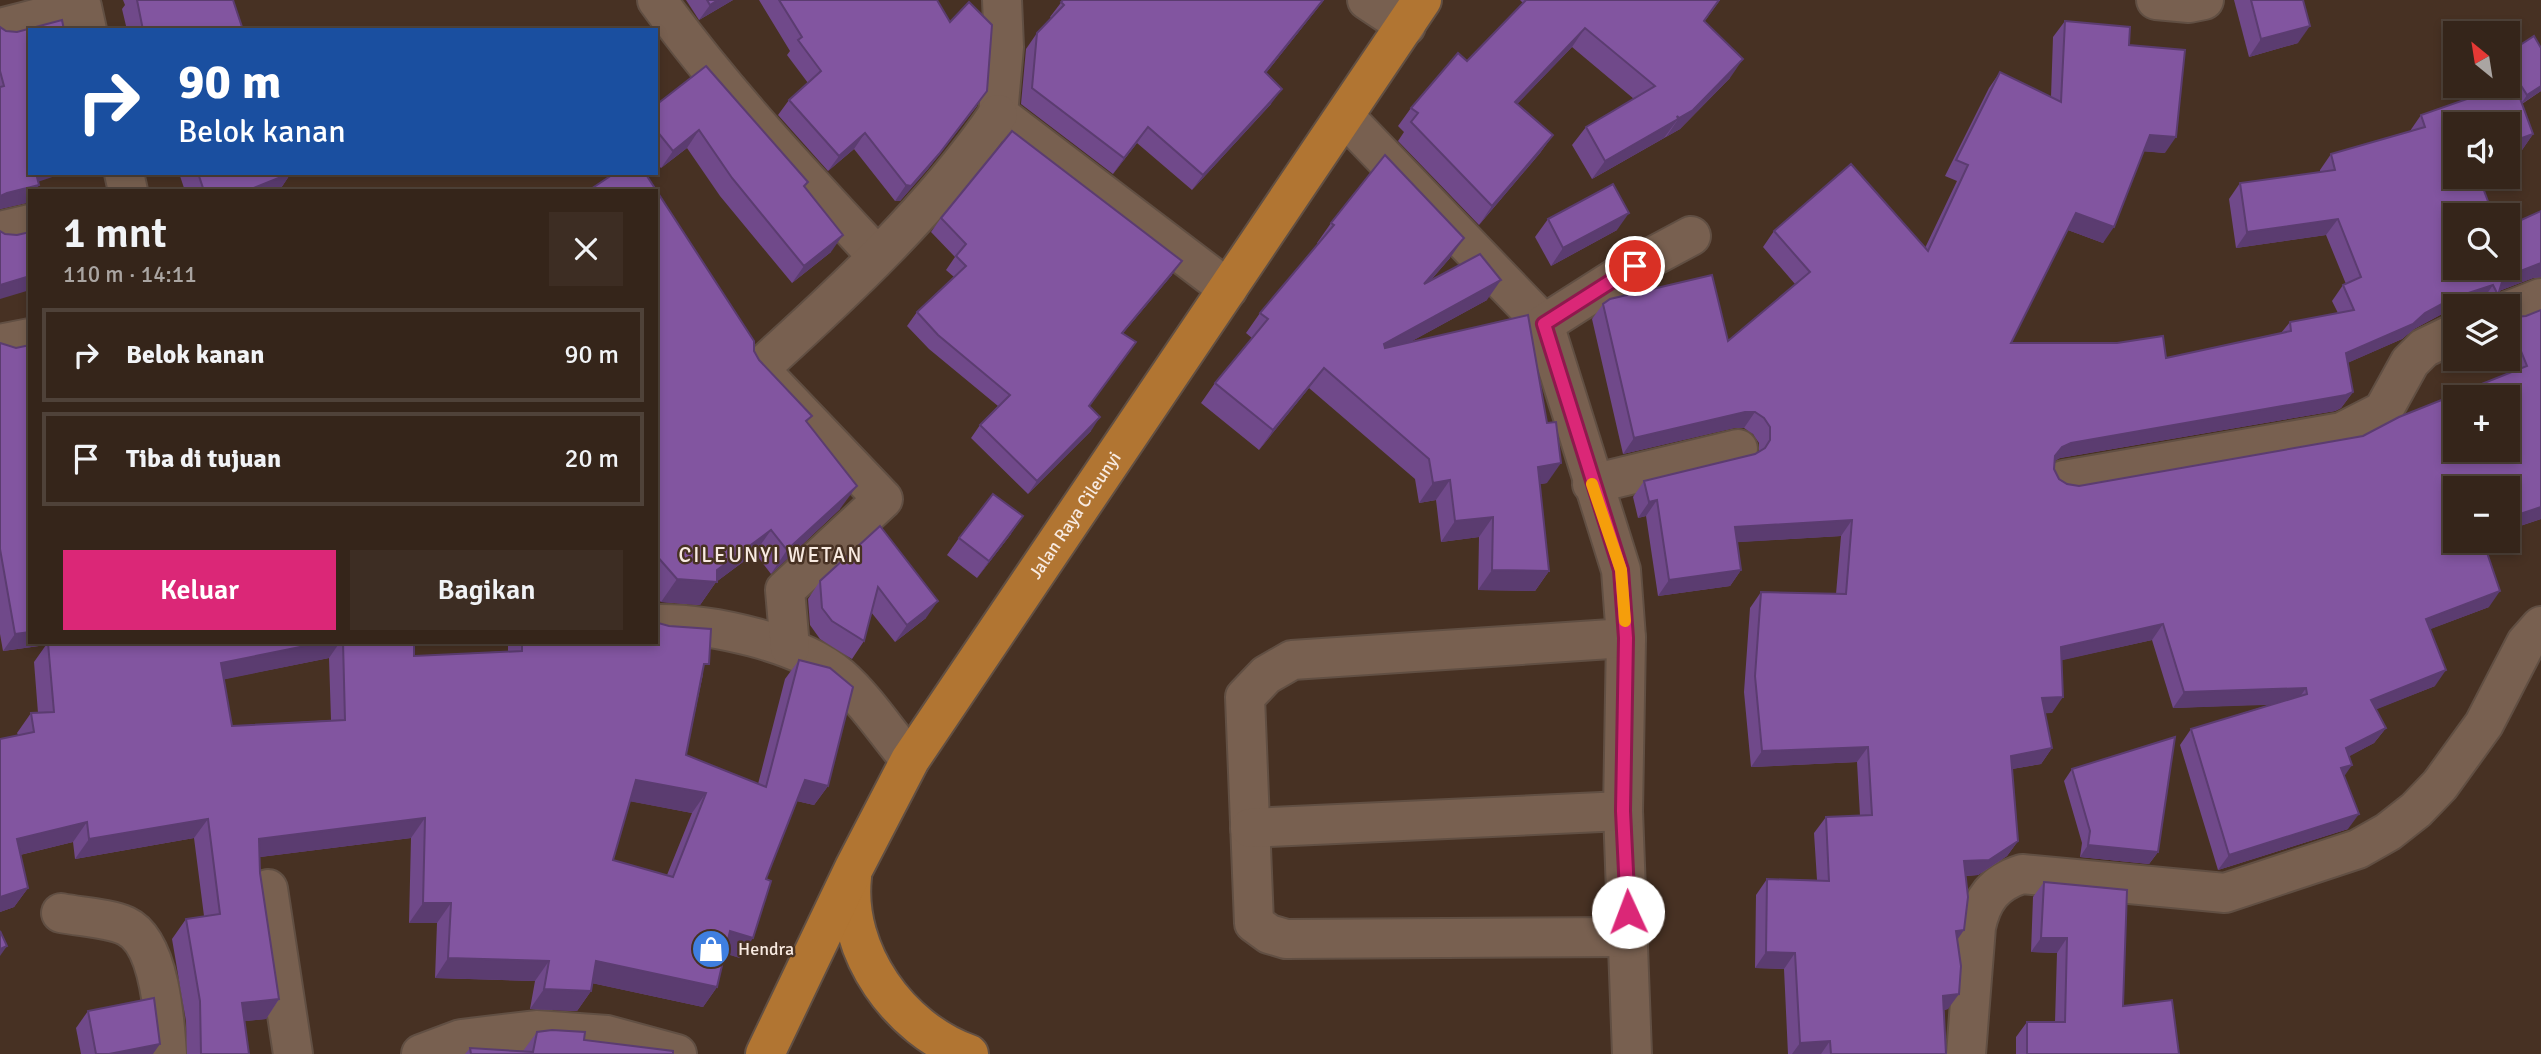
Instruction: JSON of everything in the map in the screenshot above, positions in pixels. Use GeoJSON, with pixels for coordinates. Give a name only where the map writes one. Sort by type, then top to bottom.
{"type":"FeatureCollection","features":[{"type":"Feature","properties":{"kind":"highway","name":"Jalan Raya Cileunyi"},"geometry":{"type":"LineString","coordinates":[[765,1054],[853,868],[910,760],[1414,13]]}},
{"type":"Feature","properties":{"kind":"highway"},"geometry":{"type":"LineString","coordinates":[[853,868],[850,899],[855,928],[884,988],[910,1019],[938,1041],[969,1054]]}},
{"type":"Feature","properties":{"kind":"street"},"geometry":{"type":"LineString","coordinates":[[657,0],[687,41],[787,159],[877,256]]}},
{"type":"Feature","properties":{"kind":"street"},"geometry":{"type":"LineString","coordinates":[[790,648],[785,590],[883,499],[759,369],[846,290],[968,158],[998,114],[1004,47],[1002,0]]}},
{"type":"Feature","properties":{"kind":"street"},"geometry":{"type":"LineString","coordinates":[[1367,0],[1414,13]]}},
{"type":"Feature","properties":{"kind":"street"},"geometry":{"type":"LineString","coordinates":[[2156,0],[2189,3],[2204,0]]}},
{"type":"Feature","properties":{"kind":"street"},"geometry":{"type":"LineString","coordinates":[[0,28],[85,18]]}},
{"type":"Feature","properties":{"kind":"street"},"geometry":{"type":"LineString","coordinates":[[998,114],[1228,289]]}},
{"type":"Feature","properties":{"kind":"street"},"geometry":{"type":"LineString","coordinates":[[1345,117],[1544,324],[1559,366],[1592,484],[1621,570],[1626,638],[1623,811],[1632,1054]]}},
{"type":"Feature","properties":{"kind":"street"},"geometry":{"type":"LineString","coordinates":[[0,231],[28,224]]}},
{"type":"Feature","properties":{"kind":"street"},"geometry":{"type":"LineString","coordinates":[[1544,324],[1635,266],[1691,236]]}},
{"type":"Feature","properties":{"kind":"street"},"geometry":{"type":"LineString","coordinates":[[2520,307],[2541,298]]}},
{"type":"Feature","properties":{"kind":"street"},"geometry":{"type":"LineString","coordinates":[[0,344],[28,338]]}},
{"type":"Feature","properties":{"kind":"street"},"geometry":{"type":"LineString","coordinates":[[2064,480],[2342,432],[2367,422],[2383,411],[2410,362],[2424,348],[2443,339]]}},
{"type":"Feature","properties":{"kind":"street"},"geometry":{"type":"LineString","coordinates":[[1592,484],[1738,449]]}},
{"type":"Feature","properties":{"kind":"street"},"geometry":{"type":"LineString","coordinates":[[658,624],[686,623],[813,656],[842,678],[910,760]]}},
{"type":"Feature","properties":{"kind":"street"},"geometry":{"type":"LineString","coordinates":[[1966,1054],[1980,906],[2005,879],[2022,874],[2225,893],[2358,849],[2388,832],[2416,810],[2440,785],[2484,724],[2526,643],[2541,626]]}},
{"type":"Feature","properties":{"kind":"street"},"geometry":{"type":"LineString","coordinates":[[1626,638],[1292,660],[1266,675],[1245,697],[1254,923],[1269,934],[1286,939],[1629,937]]}},
{"type":"Feature","properties":{"kind":"street"},"geometry":{"type":"LineString","coordinates":[[1250,828],[1623,811]]}},
{"type":"Feature","properties":{"kind":"street"},"geometry":{"type":"LineString","coordinates":[[268,889],[293,1054]]}},
{"type":"Feature","properties":{"kind":"street"},"geometry":{"type":"LineString","coordinates":[[61,913],[128,927],[148,950],[157,977],[167,1054]]}},
{"type":"Feature","properties":{"kind":"street"},"geometry":{"type":"LineString","coordinates":[[421,1054],[461,1038],[536,1030],[607,1035],[677,1054]]}},
{"type":"Feature","properties":{"kind":"building"},"geometry":{"type":"Polygon","coordinates":[[[137,0],[233,0],[242,28],[143,28],[137,0]]]}},
{"type":"Feature","properties":{"kind":"building"},"geometry":{"type":"Polygon","coordinates":[[[779,0],[937,0],[950,22],[969,2],[992,25],[987,91],[911,186],[906,185],[865,133],[839,156],[789,100],[821,71],[798,40],[802,37],[779,0]]]}},
{"type":"Feature","properties":{"kind":"building"},"geometry":{"type":"Polygon","coordinates":[[[1323,0],[1265,72],[1282,89],[1203,175],[1148,127],[1124,158],[1032,88],[1037,33],[1064,5],[1061,2],[1323,0]]]}},
{"type":"Feature","properties":{"kind":"building"},"geometry":{"type":"Polygon","coordinates":[[[1526,0],[1719,0],[1704,21],[1743,59],[1693,110],[1679,118],[1677,116],[1678,119],[1605,161],[1586,127],[1655,86],[1585,28],[1515,102],[1553,135],[1492,206],[1411,122],[1418,113],[1411,108],[1458,53],[1467,61],[1526,0]]]}},
{"type":"Feature","properties":{"kind":"building"},"geometry":{"type":"Polygon","coordinates":[[[2251,0],[2303,0],[2310,26],[2261,39],[2251,0]]]}},
{"type":"Feature","properties":{"kind":"building"},"geometry":{"type":"Polygon","coordinates":[[[62,20],[64,28],[32,28],[62,20]]]}},
{"type":"Feature","properties":{"kind":"building"},"geometry":{"type":"Polygon","coordinates":[[[2065,21],[2130,27],[2129,45],[2185,50],[2176,137],[2150,135],[2114,227],[2076,213],[2011,343],[2117,343],[2163,336],[2166,358],[2291,331],[2290,322],[2354,310],[2343,285],[2361,277],[2338,219],[2247,232],[2240,183],[2335,170],[2331,154],[2425,127],[2421,115],[2470,98],[2520,98],[2533,134],[2520,139],[2520,112],[2443,112],[2443,189],[2483,189],[2489,203],[2443,203],[2443,280],[2504,280],[2498,294],[2493,285],[2465,294],[2443,294],[2443,303],[2425,313],[2413,324],[2346,353],[2353,392],[2346,395],[2071,443],[2062,447],[2055,456],[2054,469],[2059,479],[2079,486],[2363,436],[2399,417],[2443,399],[2443,462],[2520,462],[2520,385],[2479,385],[2527,366],[2520,349],[2520,317],[2541,310],[2541,507],[2520,514],[2520,476],[2443,476],[2443,553],[2487,553],[2500,591],[2426,619],[2446,670],[2371,700],[2386,728],[2346,748],[2352,765],[2341,768],[2359,814],[2229,855],[2191,729],[2307,694],[2306,688],[2184,692],[2163,624],[2061,647],[2063,697],[2042,698],[2052,748],[2011,756],[2018,841],[1989,860],[1964,861],[1968,897],[1964,930],[1956,931],[1961,966],[1959,994],[1943,996],[1946,1054],[1831,1054],[1830,1041],[1800,1043],[1795,953],[1766,952],[1767,879],[1829,881],[1826,817],[1872,815],[1868,747],[1762,751],[1755,676],[1761,592],[1846,594],[1852,520],[1735,527],[1741,570],[1669,580],[1657,500],[1649,502],[1644,481],[1755,454],[1765,448],[1770,440],[1770,427],[1764,418],[1755,412],[1745,412],[1634,438],[1603,304],[1610,299],[1712,275],[1728,341],[1810,272],[1774,231],[1851,164],[1928,251],[1968,165],[1956,160],[2000,72],[2061,102],[2065,21]]]}},
{"type":"Feature","properties":{"kind":"building"},"geometry":{"type":"Polygon","coordinates":[[[0,27],[6,31],[28,29],[28,175],[36,175],[39,185],[0,196],[0,87],[4,86],[0,71],[0,27]]]}},
{"type":"Feature","properties":{"kind":"building"},"geometry":{"type":"Polygon","coordinates":[[[2534,36],[2541,48],[2541,86],[2527,95],[2520,84],[2520,45],[2534,36]]]}},
{"type":"Feature","properties":{"kind":"building"},"geometry":{"type":"Polygon","coordinates":[[[706,66],[808,182],[804,186],[843,235],[804,266],[732,178],[699,130],[673,151],[658,132],[658,103],[706,66]]]}},
{"type":"Feature","properties":{"kind":"building"},"geometry":{"type":"Polygon","coordinates":[[[1012,131],[1182,261],[1122,333],[1136,342],[1089,406],[1100,417],[1037,481],[980,425],[1010,395],[938,335],[917,312],[966,266],[956,256],[966,244],[941,218],[1012,131]]]}},
{"type":"Feature","properties":{"kind":"building"},"geometry":{"type":"Polygon","coordinates":[[[1385,155],[1464,238],[1424,284],[1480,254],[1501,280],[1384,344],[1385,348],[1528,315],[1547,423],[1556,422],[1561,463],[1538,467],[1549,571],[1492,570],[1493,517],[1455,521],[1450,480],[1433,483],[1429,459],[1324,368],[1273,430],[1215,383],[1268,319],[1260,313],[1334,225],[1331,223],[1385,155]]]}},
{"type":"Feature","properties":{"kind":"building"},"geometry":{"type":"Polygon","coordinates":[[[199,175],[286,175],[251,189],[203,189],[199,175]]]}},
{"type":"Feature","properties":{"kind":"building"},"geometry":{"type":"Polygon","coordinates":[[[612,175],[646,175],[655,189],[591,189],[612,175]]]}},
{"type":"Feature","properties":{"kind":"building"},"geometry":{"type":"Polygon","coordinates":[[[1613,184],[1629,213],[1563,248],[1548,219],[1613,184]]]}},
{"type":"Feature","properties":{"kind":"building"},"geometry":{"type":"Polygon","coordinates":[[[658,193],[754,341],[754,351],[759,360],[812,416],[806,421],[857,486],[787,550],[771,530],[717,570],[717,582],[677,579],[658,557],[658,193]]]}},
{"type":"Feature","properties":{"kind":"building"},"geometry":{"type":"Polygon","coordinates":[[[2541,211],[2541,263],[2520,271],[2520,221],[2541,211]]]}},
{"type":"Feature","properties":{"kind":"building"},"geometry":{"type":"Polygon","coordinates":[[[0,231],[17,235],[28,232],[28,277],[0,285],[0,231]]]}},
{"type":"Feature","properties":{"kind":"building"},"geometry":{"type":"Polygon","coordinates":[[[0,343],[16,348],[28,345],[28,632],[15,634],[0,549],[0,343]]]}},
{"type":"Feature","properties":{"kind":"building"},"geometry":{"type":"Polygon","coordinates":[[[993,494],[1023,516],[989,561],[959,538],[993,494]]]}},
{"type":"Feature","properties":{"kind":"building"},"geometry":{"type":"Polygon","coordinates":[[[880,526],[938,601],[907,625],[878,587],[864,641],[832,621],[822,608],[820,581],[880,526]]]}},
{"type":"Feature","properties":{"kind":"building"},"geometry":{"type":"Polygon","coordinates":[[[658,623],[711,629],[709,664],[704,664],[686,755],[766,787],[799,660],[830,668],[853,687],[828,786],[805,780],[766,879],[771,881],[753,938],[730,931],[717,987],[596,961],[591,991],[544,989],[549,961],[448,958],[451,903],[423,903],[425,818],[259,839],[260,873],[279,999],[242,1003],[249,1054],[201,1054],[200,1001],[186,919],[220,914],[208,819],[89,839],[87,822],[17,839],[28,888],[0,897],[0,739],[34,732],[31,713],[54,712],[48,644],[315,644],[221,663],[232,726],[345,720],[343,644],[414,644],[414,656],[522,651],[522,644],[658,644],[658,623]],[[636,780],[613,860],[673,877],[706,793],[636,780]]]}},
{"type":"Feature","properties":{"kind":"building"},"geometry":{"type":"Polygon","coordinates":[[[2175,737],[2158,852],[2088,845],[2090,831],[2072,769],[2175,737]]]}},
{"type":"Feature","properties":{"kind":"building"},"geometry":{"type":"Polygon","coordinates":[[[2044,882],[2127,890],[2123,1006],[2172,1000],[2179,1054],[2027,1054],[2027,1022],[2065,1022],[2067,938],[2041,938],[2044,882]]]}},
{"type":"Feature","properties":{"kind":"building"},"geometry":{"type":"Polygon","coordinates":[[[0,931],[7,946],[0,949],[0,931]]]}},
{"type":"Feature","properties":{"kind":"building"},"geometry":{"type":"Polygon","coordinates":[[[154,998],[160,1044],[96,1054],[88,1011],[154,998]]]}},
{"type":"Feature","properties":{"kind":"building"},"geometry":{"type":"Polygon","coordinates":[[[537,1032],[585,1032],[584,1040],[673,1051],[673,1054],[471,1054],[470,1048],[533,1052],[537,1032]]]}},
{"type":"Feature","properties":{"kind":"slow traffic"},"geometry":{"type":"LineString","coordinates":[[1592,484],[1621,570],[1625,621]]}},
{"type":"Feature","properties":{"kind":"place","name":"Hendra"},"geometry":{"type":"Point","coordinates":[711,949]}},
{"type":"Feature","properties":{"kind":"district","name":"CILEUNYI WETAN"},"geometry":{"type":"Point","coordinates":[771,555]}},
{"type":"Feature","properties":{"kind":"route"},"geometry":{"type":"LineString","coordinates":[[1628,912],[1623,811],[1626,638],[1621,570],[1544,324],[1635,266]]}}]}
